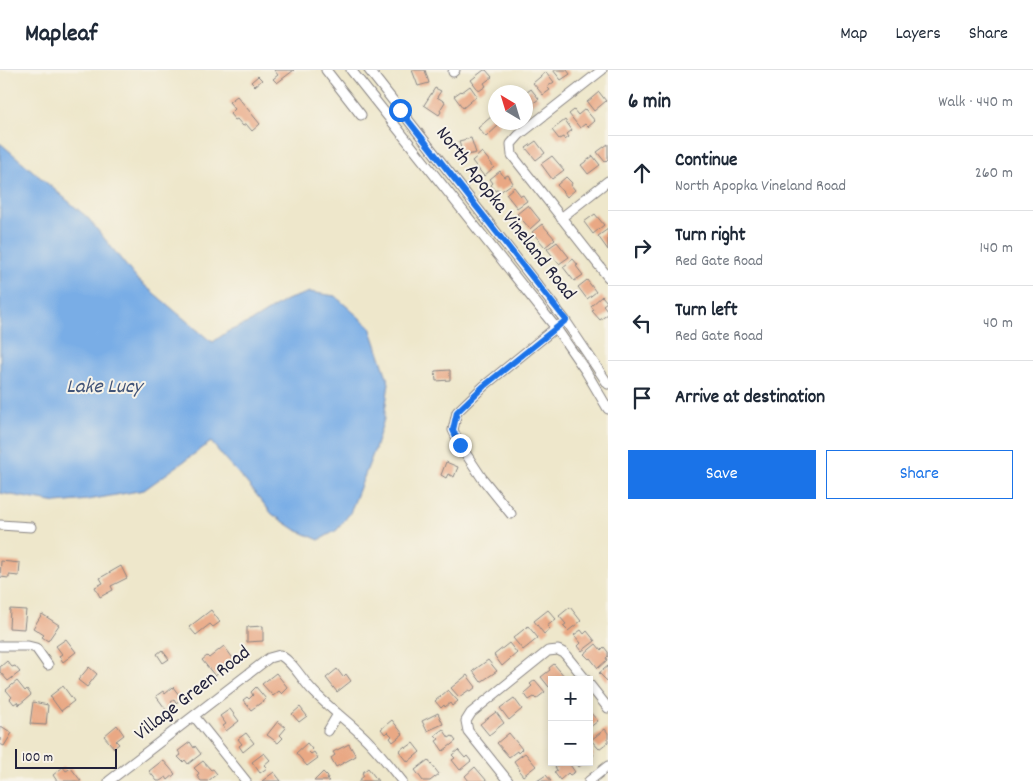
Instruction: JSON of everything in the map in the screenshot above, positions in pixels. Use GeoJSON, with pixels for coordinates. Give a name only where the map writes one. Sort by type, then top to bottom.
{"type":"FeatureCollection","features":[{"type":"Feature","properties":{"kind":"street"},"geometry":{"type":"LineString","coordinates":[[326,70],[361,115]]}},
{"type":"Feature","properties":{"kind":"street","name":"North Apopka Vineland Road"},"geometry":{"type":"LineString","coordinates":[[351,70],[556,328],[585,370],[608,409]]}},
{"type":"Feature","properties":{"kind":"street","name":"North Apopka Vineland Road"},"geometry":{"type":"LineString","coordinates":[[369,70],[566,320],[608,384]]}},
{"type":"Feature","properties":{"kind":"street"},"geometry":{"type":"LineString","coordinates":[[602,70],[519,134],[511,144],[512,154],[608,277]]}},
{"type":"Feature","properties":{"kind":"street"},"geometry":{"type":"LineString","coordinates":[[561,218],[608,181]]}},
{"type":"Feature","properties":{"kind":"street"},"geometry":{"type":"LineString","coordinates":[[511,514],[482,478],[460,445],[453,430],[457,412],[484,386],[566,320]]}},
{"type":"Feature","properties":{"kind":"street"},"geometry":{"type":"LineString","coordinates":[[0,525],[32,527]]}},
{"type":"Feature","properties":{"kind":"street"},"geometry":{"type":"LineString","coordinates":[[0,646],[28,646],[36,648],[48,665]]}},
{"type":"Feature","properties":{"kind":"street"},"geometry":{"type":"LineString","coordinates":[[508,781],[468,731],[466,721],[471,713],[548,651],[558,650],[564,653],[583,676]]}},
{"type":"Feature","properties":{"kind":"street","name":"Village Green Road"},"geometry":{"type":"LineString","coordinates":[[109,781],[269,658],[280,655],[288,660],[311,689],[383,756],[402,781]]}},
{"type":"Feature","properties":{"kind":"street"},"geometry":{"type":"LineString","coordinates":[[593,689],[608,708]]}},
{"type":"Feature","properties":{"kind":"street"},"geometry":{"type":"LineString","coordinates":[[328,731],[338,714]]}},
{"type":"Feature","properties":{"kind":"street"},"geometry":{"type":"LineString","coordinates":[[194,716],[246,781]]}},
{"type":"Feature","properties":{"kind":"street"},"geometry":{"type":"LineString","coordinates":[[589,781],[608,766]]}},
{"type":"Feature","properties":{"kind":"water","name":"Lake Lucy"},"geometry":{"type":"Polygon","coordinates":[[[0,143],[88,218],[136,278],[213,342],[227,332],[252,321],[286,300],[310,292],[335,296],[370,327],[389,383],[384,419],[375,449],[350,513],[337,530],[319,540],[296,530],[272,514],[211,442],[144,490],[88,500],[57,503],[0,493],[0,143]]]}},
{"type":"Feature","properties":{"kind":"building"},"geometry":{"type":"Polygon","coordinates":[[[274,70],[294,70],[277,83],[273,79],[278,75],[274,70]]]}},
{"type":"Feature","properties":{"kind":"building"},"geometry":{"type":"Polygon","coordinates":[[[412,70],[425,70],[429,83],[418,86],[412,70]]]}},
{"type":"Feature","properties":{"kind":"building"},"geometry":{"type":"Polygon","coordinates":[[[484,70],[492,77],[484,83],[486,86],[479,91],[471,80],[484,70]]]}},
{"type":"Feature","properties":{"kind":"building"},"geometry":{"type":"Polygon","coordinates":[[[553,70],[567,70],[570,74],[561,80],[553,70]]]}},
{"type":"Feature","properties":{"kind":"building"},"geometry":{"type":"Polygon","coordinates":[[[546,72],[554,82],[547,87],[550,90],[543,95],[533,83],[546,72]]]}},
{"type":"Feature","properties":{"kind":"building"},"geometry":{"type":"Polygon","coordinates":[[[258,76],[262,80],[255,86],[251,82],[258,76]]]}},
{"type":"Feature","properties":{"kind":"building"},"geometry":{"type":"Polygon","coordinates":[[[470,86],[477,96],[463,108],[454,96],[470,86]]]}},
{"type":"Feature","properties":{"kind":"building"},"geometry":{"type":"Polygon","coordinates":[[[435,88],[441,91],[437,97],[445,102],[439,115],[424,105],[435,88]]]}},
{"type":"Feature","properties":{"kind":"building"},"geometry":{"type":"Polygon","coordinates":[[[533,92],[539,99],[533,103],[533,92]]]}},
{"type":"Feature","properties":{"kind":"building"},"geometry":{"type":"Polygon","coordinates":[[[599,92],[606,101],[594,111],[587,102],[599,92]]]}},
{"type":"Feature","properties":{"kind":"building"},"geometry":{"type":"Polygon","coordinates":[[[237,96],[260,124],[252,131],[246,124],[243,126],[230,114],[235,109],[229,102],[237,96]]]}},
{"type":"Feature","properties":{"kind":"building"},"geometry":{"type":"Polygon","coordinates":[[[585,109],[595,121],[588,127],[585,124],[580,128],[569,114],[574,110],[578,115],[585,109]]]}},
{"type":"Feature","properties":{"kind":"building"},"geometry":{"type":"Polygon","coordinates":[[[488,119],[488,130],[494,130],[486,137],[478,128],[488,119]]]}},
{"type":"Feature","properties":{"kind":"building"},"geometry":{"type":"Polygon","coordinates":[[[565,120],[572,130],[567,134],[569,137],[565,140],[563,137],[559,139],[552,130],[565,120]]]}},
{"type":"Feature","properties":{"kind":"building"},"geometry":{"type":"Polygon","coordinates":[[[471,138],[476,153],[463,156],[459,141],[471,138]]]}},
{"type":"Feature","properties":{"kind":"building"},"geometry":{"type":"Polygon","coordinates":[[[536,141],[545,153],[536,160],[526,148],[536,141]]]}},
{"type":"Feature","properties":{"kind":"building"},"geometry":{"type":"Polygon","coordinates":[[[608,144],[608,159],[605,162],[597,152],[608,144]]]}},
{"type":"Feature","properties":{"kind":"building"},"geometry":{"type":"Polygon","coordinates":[[[482,152],[494,167],[484,176],[472,161],[482,152]]]}},
{"type":"Feature","properties":{"kind":"building"},"geometry":{"type":"Polygon","coordinates":[[[552,156],[564,170],[552,179],[541,164],[552,156]]]}},
{"type":"Feature","properties":{"kind":"building"},"geometry":{"type":"Polygon","coordinates":[[[593,156],[600,165],[588,174],[581,165],[593,156]]]}},
{"type":"Feature","properties":{"kind":"building"},"geometry":{"type":"Polygon","coordinates":[[[500,171],[504,177],[508,175],[513,183],[500,192],[498,189],[495,191],[490,179],[500,171]]]}},
{"type":"Feature","properties":{"kind":"building"},"geometry":{"type":"Polygon","coordinates":[[[566,177],[572,183],[571,185],[575,190],[567,197],[557,185],[566,177]]]}},
{"type":"Feature","properties":{"kind":"building"},"geometry":{"type":"Polygon","coordinates":[[[514,187],[527,201],[517,208],[506,194],[514,187]]]}},
{"type":"Feature","properties":{"kind":"building"},"geometry":{"type":"Polygon","coordinates":[[[528,205],[540,220],[530,229],[517,214],[528,205]]]}},
{"type":"Feature","properties":{"kind":"building"},"geometry":{"type":"Polygon","coordinates":[[[595,214],[604,225],[593,234],[584,222],[595,214]]]}},
{"type":"Feature","properties":{"kind":"building"},"geometry":{"type":"Polygon","coordinates":[[[542,224],[555,239],[545,247],[532,232],[542,224]]]}},
{"type":"Feature","properties":{"kind":"building"},"geometry":{"type":"Polygon","coordinates":[[[608,229],[608,250],[598,236],[608,229]]]}},
{"type":"Feature","properties":{"kind":"building"},"geometry":{"type":"Polygon","coordinates":[[[557,242],[569,257],[559,264],[547,249],[557,242]]]}},
{"type":"Feature","properties":{"kind":"building"},"geometry":{"type":"Polygon","coordinates":[[[573,259],[583,275],[574,281],[563,267],[573,259]]]}},
{"type":"Feature","properties":{"kind":"building"},"geometry":{"type":"Polygon","coordinates":[[[587,280],[596,292],[587,299],[578,287],[587,280]]]}},
{"type":"Feature","properties":{"kind":"building"},"geometry":{"type":"Polygon","coordinates":[[[602,296],[607,302],[603,305],[608,314],[600,320],[592,311],[594,310],[591,306],[602,296]]]}},
{"type":"Feature","properties":{"kind":"building"},"geometry":{"type":"Polygon","coordinates":[[[450,370],[450,380],[436,381],[435,371],[450,370]]]}},
{"type":"Feature","properties":{"kind":"building"},"geometry":{"type":"Polygon","coordinates":[[[446,462],[458,467],[454,477],[448,474],[446,478],[441,475],[446,462]]]}},
{"type":"Feature","properties":{"kind":"building"},"geometry":{"type":"Polygon","coordinates":[[[1,561],[20,563],[19,576],[9,575],[9,578],[0,577],[1,561]]]}},
{"type":"Feature","properties":{"kind":"building"},"geometry":{"type":"Polygon","coordinates":[[[121,566],[127,578],[111,586],[113,590],[100,597],[95,587],[103,583],[100,578],[121,566]]]}},
{"type":"Feature","properties":{"kind":"building"},"geometry":{"type":"Polygon","coordinates":[[[570,607],[581,621],[568,631],[563,626],[566,624],[559,616],[570,607]]]}},
{"type":"Feature","properties":{"kind":"building"},"geometry":{"type":"Polygon","coordinates":[[[10,609],[26,610],[24,629],[9,628],[10,609]]]}},
{"type":"Feature","properties":{"kind":"building"},"geometry":{"type":"Polygon","coordinates":[[[211,610],[220,622],[213,627],[210,624],[196,635],[189,627],[211,610]]]}},
{"type":"Feature","properties":{"kind":"building"},"geometry":{"type":"Polygon","coordinates":[[[548,610],[556,619],[547,626],[550,629],[544,634],[534,621],[548,610]]]}},
{"type":"Feature","properties":{"kind":"building"},"geometry":{"type":"Polygon","coordinates":[[[42,614],[59,625],[48,641],[42,637],[44,635],[33,628],[42,614]]]}},
{"type":"Feature","properties":{"kind":"building"},"geometry":{"type":"Polygon","coordinates":[[[263,626],[263,641],[247,642],[247,627],[263,626]]]}},
{"type":"Feature","properties":{"kind":"building"},"geometry":{"type":"Polygon","coordinates":[[[528,626],[538,638],[523,650],[513,638],[528,626]]]}},
{"type":"Feature","properties":{"kind":"building"},"geometry":{"type":"Polygon","coordinates":[[[581,630],[584,634],[587,631],[595,641],[582,651],[578,646],[581,643],[574,635],[581,630]]]}},
{"type":"Feature","properties":{"kind":"building"},"geometry":{"type":"Polygon","coordinates":[[[66,639],[76,652],[63,662],[59,656],[62,654],[56,646],[66,639]]]}},
{"type":"Feature","properties":{"kind":"building"},"geometry":{"type":"Polygon","coordinates":[[[509,643],[517,653],[502,666],[494,655],[509,643]]]}},
{"type":"Feature","properties":{"kind":"building"},"geometry":{"type":"Polygon","coordinates":[[[596,644],[601,650],[604,647],[608,652],[607,660],[598,668],[584,654],[596,644]]]}},
{"type":"Feature","properties":{"kind":"building"},"geometry":{"type":"Polygon","coordinates":[[[224,646],[235,661],[215,676],[202,660],[207,656],[209,658],[224,646]]]}},
{"type":"Feature","properties":{"kind":"building"},"geometry":{"type":"Polygon","coordinates":[[[162,650],[169,659],[163,663],[157,654],[162,650]]]}},
{"type":"Feature","properties":{"kind":"building"},"geometry":{"type":"Polygon","coordinates":[[[488,660],[497,671],[481,682],[473,671],[488,660]]]}},
{"type":"Feature","properties":{"kind":"building"},"geometry":{"type":"Polygon","coordinates":[[[7,661],[20,672],[8,681],[0,672],[0,667],[7,661]]]}},
{"type":"Feature","properties":{"kind":"building"},"geometry":{"type":"Polygon","coordinates":[[[554,664],[564,676],[548,676],[548,686],[541,677],[550,670],[549,668],[554,664]]]}},
{"type":"Feature","properties":{"kind":"building"},"geometry":{"type":"Polygon","coordinates":[[[608,666],[608,682],[599,673],[608,666]]]}},
{"type":"Feature","properties":{"kind":"building"},"geometry":{"type":"Polygon","coordinates":[[[89,667],[97,674],[87,687],[78,680],[89,667]]]}},
{"type":"Feature","properties":{"kind":"building"},"geometry":{"type":"Polygon","coordinates":[[[337,669],[343,677],[346,674],[351,681],[337,692],[326,678],[337,669]]]}},
{"type":"Feature","properties":{"kind":"building"},"geometry":{"type":"Polygon","coordinates":[[[276,673],[288,688],[282,694],[279,691],[273,696],[262,684],[276,673]]]}},
{"type":"Feature","properties":{"kind":"building"},"geometry":{"type":"Polygon","coordinates":[[[467,675],[476,687],[459,697],[451,688],[467,675]]]}},
{"type":"Feature","properties":{"kind":"building"},"geometry":{"type":"Polygon","coordinates":[[[535,680],[545,692],[536,699],[534,697],[529,700],[524,693],[532,686],[530,684],[535,680]]]}},
{"type":"Feature","properties":{"kind":"building"},"geometry":{"type":"Polygon","coordinates":[[[17,681],[31,695],[19,705],[17,702],[14,704],[10,699],[12,697],[6,690],[17,681]]]}},
{"type":"Feature","properties":{"kind":"building"},"geometry":{"type":"Polygon","coordinates":[[[63,686],[74,701],[61,711],[50,696],[63,686]]]}},
{"type":"Feature","properties":{"kind":"building"},"geometry":{"type":"Polygon","coordinates":[[[173,687],[182,699],[176,703],[174,700],[171,702],[174,705],[167,711],[156,696],[163,691],[165,694],[173,687]]]}},
{"type":"Feature","properties":{"kind":"building"},"geometry":{"type":"Polygon","coordinates":[[[256,687],[266,699],[251,710],[243,700],[247,697],[249,699],[253,695],[251,692],[256,687]]]}},
{"type":"Feature","properties":{"kind":"building"},"geometry":{"type":"Polygon","coordinates":[[[448,690],[458,701],[452,706],[450,703],[441,708],[435,701],[448,690]]]}},
{"type":"Feature","properties":{"kind":"building"},"geometry":{"type":"Polygon","coordinates":[[[514,698],[522,709],[509,720],[500,708],[514,698]]]}},
{"type":"Feature","properties":{"kind":"building"},"geometry":{"type":"Polygon","coordinates":[[[33,702],[48,705],[46,725],[30,724],[33,702]]]}},
{"type":"Feature","properties":{"kind":"building"},"geometry":{"type":"Polygon","coordinates":[[[300,707],[307,716],[299,722],[292,714],[300,707]]]}},
{"type":"Feature","properties":{"kind":"building"},"geometry":{"type":"Polygon","coordinates":[[[230,709],[239,721],[226,731],[223,726],[226,724],[220,716],[230,709]]]}},
{"type":"Feature","properties":{"kind":"building"},"geometry":{"type":"Polygon","coordinates":[[[496,712],[504,723],[489,735],[480,724],[496,712]]]}},
{"type":"Feature","properties":{"kind":"building"},"geometry":{"type":"Polygon","coordinates":[[[438,713],[443,724],[427,731],[422,721],[438,713]]]}},
{"type":"Feature","properties":{"kind":"building"},"geometry":{"type":"Polygon","coordinates":[[[593,715],[598,721],[593,725],[593,715]]]}},
{"type":"Feature","properties":{"kind":"building"},"geometry":{"type":"Polygon","coordinates":[[[392,720],[403,734],[393,742],[390,738],[392,736],[388,732],[385,734],[381,729],[392,720]]]}},
{"type":"Feature","properties":{"kind":"building"},"geometry":{"type":"Polygon","coordinates":[[[278,721],[286,728],[280,735],[283,738],[278,743],[267,735],[278,721]]]}},
{"type":"Feature","properties":{"kind":"building"},"geometry":{"type":"Polygon","coordinates":[[[117,725],[124,735],[116,741],[119,744],[114,748],[104,736],[117,725]]]}},
{"type":"Feature","properties":{"kind":"building"},"geometry":{"type":"Polygon","coordinates":[[[1,726],[12,733],[4,746],[0,744],[1,726]]]}},
{"type":"Feature","properties":{"kind":"building"},"geometry":{"type":"Polygon","coordinates":[[[443,729],[449,738],[452,736],[456,741],[443,751],[436,741],[439,739],[435,735],[443,729]]]}},
{"type":"Feature","properties":{"kind":"building"},"geometry":{"type":"Polygon","coordinates":[[[605,729],[608,733],[608,742],[599,749],[593,742],[593,738],[605,729]]]}},
{"type":"Feature","properties":{"kind":"building"},"geometry":{"type":"Polygon","coordinates":[[[246,733],[254,743],[243,752],[239,746],[242,744],[238,739],[246,733]]]}},
{"type":"Feature","properties":{"kind":"building"},"geometry":{"type":"Polygon","coordinates":[[[509,733],[522,749],[509,757],[497,743],[509,733]]]}},
{"type":"Feature","properties":{"kind":"building"},"geometry":{"type":"Polygon","coordinates":[[[190,742],[201,754],[188,764],[185,760],[183,762],[178,757],[181,755],[178,751],[190,742]]]}},
{"type":"Feature","properties":{"kind":"building"},"geometry":{"type":"Polygon","coordinates":[[[307,743],[312,749],[309,752],[311,754],[314,752],[318,758],[307,766],[296,753],[307,743]]]}},
{"type":"Feature","properties":{"kind":"building"},"geometry":{"type":"Polygon","coordinates":[[[413,743],[420,752],[408,762],[399,751],[413,743]]]}},
{"type":"Feature","properties":{"kind":"building"},"geometry":{"type":"Polygon","coordinates":[[[349,744],[356,756],[336,767],[331,758],[335,755],[333,752],[349,744]]]}},
{"type":"Feature","properties":{"kind":"building"},"geometry":{"type":"Polygon","coordinates":[[[458,750],[465,758],[467,756],[471,761],[460,770],[452,760],[455,758],[452,755],[458,750]]]}},
{"type":"Feature","properties":{"kind":"building"},"geometry":{"type":"Polygon","coordinates":[[[264,753],[270,760],[264,765],[267,768],[260,773],[252,762],[264,753]]]}},
{"type":"Feature","properties":{"kind":"building"},"geometry":{"type":"Polygon","coordinates":[[[525,753],[536,766],[523,776],[514,761],[525,753]]]}},
{"type":"Feature","properties":{"kind":"building"},"geometry":{"type":"Polygon","coordinates":[[[163,760],[175,774],[168,780],[166,777],[157,781],[149,771],[163,760]]]}},
{"type":"Feature","properties":{"kind":"building"},"geometry":{"type":"Polygon","coordinates":[[[428,760],[439,774],[430,781],[423,781],[415,770],[428,760]]]}},
{"type":"Feature","properties":{"kind":"building"},"geometry":{"type":"Polygon","coordinates":[[[203,761],[217,774],[208,781],[201,781],[197,776],[199,773],[194,768],[203,761]]]}},
{"type":"Feature","properties":{"kind":"building"},"geometry":{"type":"Polygon","coordinates":[[[571,766],[575,772],[570,775],[568,773],[560,780],[554,772],[557,770],[555,767],[571,766]]]}},
{"type":"Feature","properties":{"kind":"building"},"geometry":{"type":"Polygon","coordinates":[[[63,767],[66,771],[71,768],[81,781],[57,781],[53,775],[63,767]]]}},
{"type":"Feature","properties":{"kind":"building"},"geometry":{"type":"Polygon","coordinates":[[[475,767],[487,781],[469,781],[465,776],[475,767]]]}},
{"type":"Feature","properties":{"kind":"building"},"geometry":{"type":"Polygon","coordinates":[[[368,768],[378,781],[358,781],[364,776],[362,773],[368,768]]]}},
{"type":"Feature","properties":{"kind":"building"},"geometry":{"type":"Polygon","coordinates":[[[274,772],[281,781],[262,781],[274,772]]]}},
{"type":"Feature","properties":{"kind":"building"},"geometry":{"type":"Polygon","coordinates":[[[323,772],[329,781],[314,781],[323,772]]]}},
{"type":"Feature","properties":{"kind":"building"},"geometry":{"type":"Polygon","coordinates":[[[546,775],[551,781],[537,781],[546,775]]]}},
{"type":"Feature","properties":{"kind":"route"},"geometry":{"type":"LineString","coordinates":[[400,110],[566,320],[484,386],[457,412],[453,430],[460,445]]}}]}
